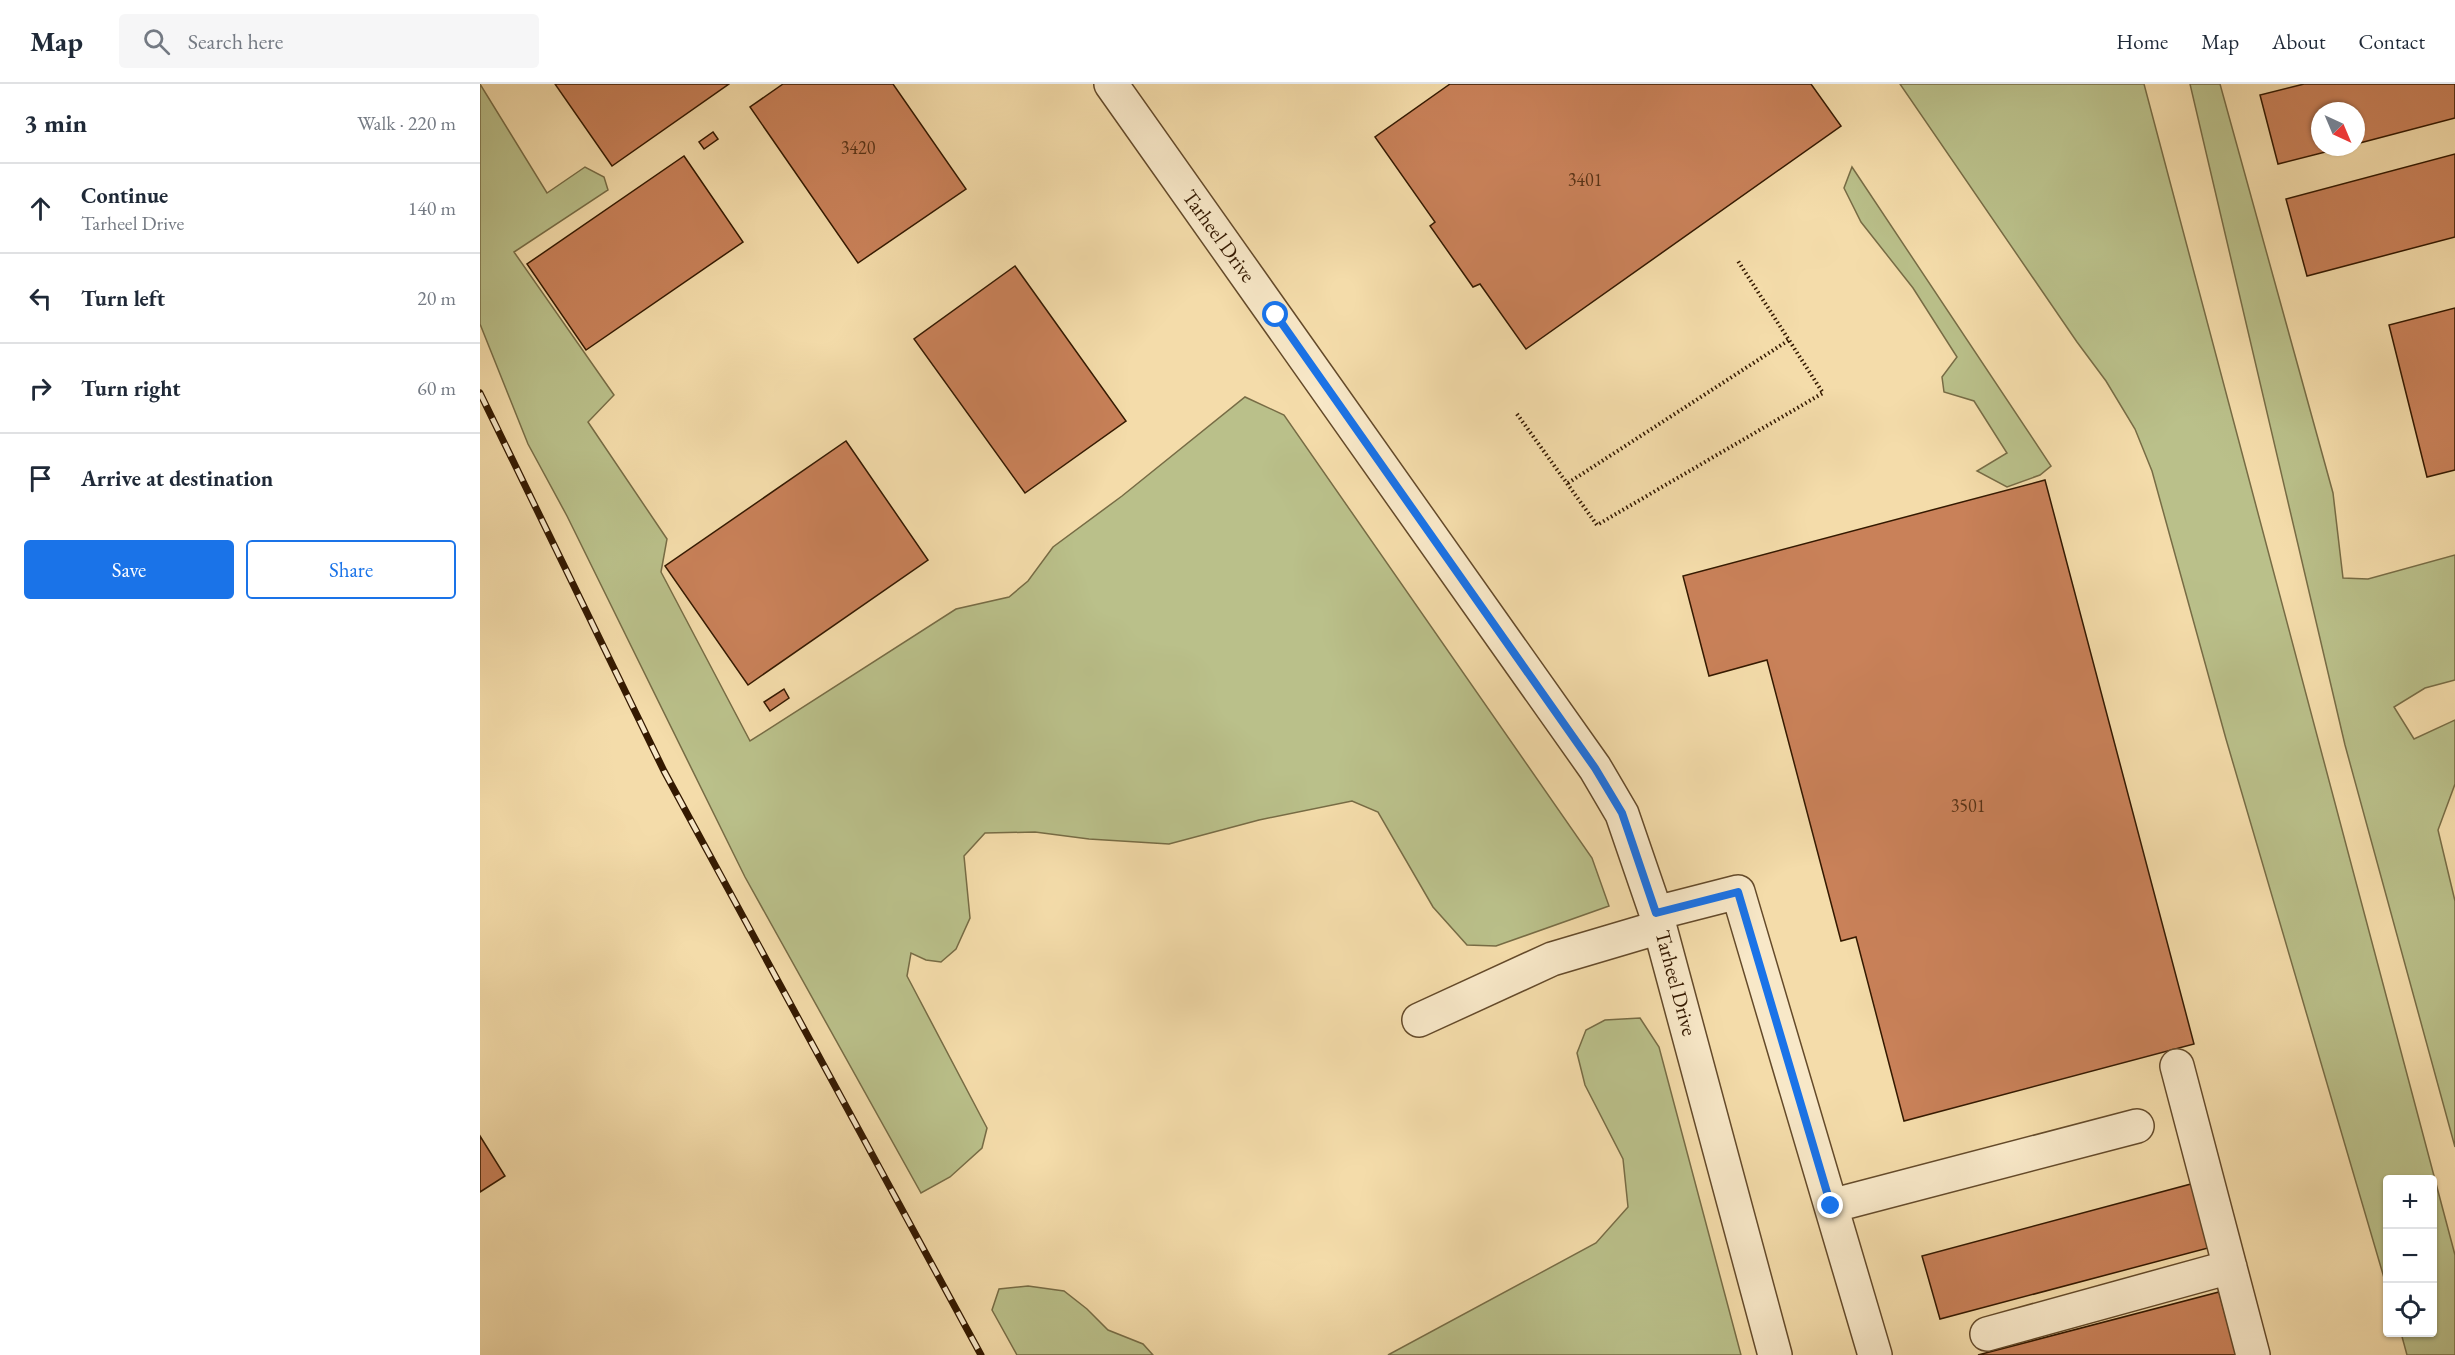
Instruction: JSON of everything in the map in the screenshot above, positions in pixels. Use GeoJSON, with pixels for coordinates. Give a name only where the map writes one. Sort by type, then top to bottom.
{"type":"FeatureCollection","features":[{"type":"Feature","properties":{"kind":"street","name":"Tarheel Drive"},"geometry":{"type":"LineString","coordinates":[[1111,84],[1595,768],[1622,813],[1658,920],[1775,1355]]}},
{"type":"Feature","properties":{"kind":"street"},"geometry":{"type":"LineString","coordinates":[[1419,1020],[1552,959],[1738,892],[1875,1355]]}},
{"type":"Feature","properties":{"kind":"street"},"geometry":{"type":"LineString","coordinates":[[2177,1066],[2253,1355]]}},
{"type":"Feature","properties":{"kind":"street"},"geometry":{"type":"LineString","coordinates":[[1831,1206],[2137,1126]]}},
{"type":"Feature","properties":{"kind":"street"},"geometry":{"type":"LineString","coordinates":[[1988,1334],[2230,1267]]}},
{"type":"Feature","properties":{"kind":"path"},"geometry":{"type":"LineString","coordinates":[[1517,414],[1597,525],[1822,393],[1738,261]]}},
{"type":"Feature","properties":{"kind":"path"},"geometry":{"type":"LineString","coordinates":[[1568,483],[1789,340]]}},
{"type":"Feature","properties":{"kind":"green space"},"geometry":{"type":"Polygon","coordinates":[[[480,84],[547,193],[585,167],[604,177],[608,190],[514,252],[614,395],[588,422],[667,539],[661,572],[750,741],[956,609],[1009,597],[1028,581],[1053,547],[1122,496],[1245,397],[1284,415],[1592,858],[1609,906],[1496,946],[1467,945],[1433,907],[1378,812],[1352,801],[1259,820],[1169,844],[1089,839],[1035,832],[985,833],[964,856],[970,918],[956,949],[941,962],[926,960],[911,953],[907,976],[987,1128],[982,1148],[950,1177],[921,1193],[745,877],[567,516],[528,444],[480,324],[480,84]]]}},
{"type":"Feature","properties":{"kind":"green space"},"geometry":{"type":"Polygon","coordinates":[[[1900,84],[2144,84],[2434,1175],[2383,1175],[2383,1274],[2226,739],[2152,471],[2135,429],[2106,381],[1900,84]]]}},
{"type":"Feature","properties":{"kind":"green space"},"geometry":{"type":"Polygon","coordinates":[[[2190,84],[2220,84],[2333,493],[2343,578],[2368,579],[2455,555],[2455,680],[2425,688],[2394,707],[2414,739],[2455,720],[2455,784],[2438,830],[2455,901],[2455,1147],[2345,745],[2190,84]]]}},
{"type":"Feature","properties":{"kind":"green space"},"geometry":{"type":"Polygon","coordinates":[[[1852,167],[2051,466],[2040,475],[2007,487],[1977,471],[2007,453],[1974,401],[1944,392],[1942,377],[1957,357],[1913,288],[1861,222],[1844,188],[1852,167]]]}},
{"type":"Feature","properties":{"kind":"green space"},"geometry":{"type":"Polygon","coordinates":[[[1640,1018],[1659,1047],[1741,1355],[1388,1355],[1596,1243],[1628,1207],[1623,1159],[1585,1085],[1577,1053],[1586,1030],[1605,1020],[1640,1018]]]}},
{"type":"Feature","properties":{"kind":"green space"},"geometry":{"type":"Polygon","coordinates":[[[2437,1187],[2455,1255],[2455,1355],[2407,1355],[2402,1337],[2437,1337],[2437,1187]]]}},
{"type":"Feature","properties":{"kind":"green space"},"geometry":{"type":"Polygon","coordinates":[[[1028,1286],[1064,1291],[1108,1330],[1143,1344],[1153,1355],[1017,1355],[992,1310],[999,1289],[1028,1286]]]}},
{"type":"Feature","properties":{"kind":"building"},"geometry":{"type":"Polygon","coordinates":[[[555,84],[729,84],[612,166],[555,84]]]}},
{"type":"Feature","properties":{"kind":"building"},"geometry":{"type":"Polygon","coordinates":[[[783,84],[893,84],[966,189],[858,263],[750,107],[783,84]]]}},
{"type":"Feature","properties":{"kind":"building"},"geometry":{"type":"Polygon","coordinates":[[[1450,84],[1811,84],[1841,126],[1526,349],[1480,284],[1473,287],[1430,226],[1435,222],[1375,137],[1450,84]]]}},
{"type":"Feature","properties":{"kind":"building"},"geometry":{"type":"Polygon","coordinates":[[[2304,84],[2455,84],[2455,118],[2365,142],[2365,102],[2311,102],[2311,156],[2278,164],[2260,95],[2304,84]]]}},
{"type":"Feature","properties":{"kind":"building"},"geometry":{"type":"Polygon","coordinates":[[[713,132],[718,139],[704,149],[699,142],[713,132]]]}},
{"type":"Feature","properties":{"kind":"building"},"geometry":{"type":"Polygon","coordinates":[[[2455,154],[2455,237],[2307,276],[2286,199],[2455,154]]]}},
{"type":"Feature","properties":{"kind":"building"},"geometry":{"type":"Polygon","coordinates":[[[684,156],[743,242],[586,350],[527,264],[684,156]]]}},
{"type":"Feature","properties":{"kind":"building"},"geometry":{"type":"Polygon","coordinates":[[[1015,266],[1126,421],[1025,493],[914,339],[1015,266]]]}},
{"type":"Feature","properties":{"kind":"building"},"geometry":{"type":"Polygon","coordinates":[[[2455,308],[2455,470],[2427,477],[2389,325],[2455,308]]]}},
{"type":"Feature","properties":{"kind":"building"},"geometry":{"type":"Polygon","coordinates":[[[846,441],[928,560],[748,685],[665,566],[846,441]]]}},
{"type":"Feature","properties":{"kind":"building"},"geometry":{"type":"Polygon","coordinates":[[[2045,480],[2194,1044],[1904,1121],[1856,937],[1841,941],[1767,660],[1709,676],[1683,576],[2045,480]]]}},
{"type":"Feature","properties":{"kind":"building"},"geometry":{"type":"Polygon","coordinates":[[[784,689],[789,698],[770,711],[764,702],[784,689]]]}},
{"type":"Feature","properties":{"kind":"building"},"geometry":{"type":"Polygon","coordinates":[[[480,1136],[505,1176],[480,1192],[480,1136]]]}},
{"type":"Feature","properties":{"kind":"building"},"geometry":{"type":"Polygon","coordinates":[[[2191,1184],[2208,1248],[1940,1319],[1922,1256],[2191,1184]]]}},
{"type":"Feature","properties":{"kind":"building"},"geometry":{"type":"Polygon","coordinates":[[[2219,1292],[2236,1355],[1978,1355],[2219,1292]]]}},
{"type":"Feature","properties":{"kind":"railway"},"geometry":{"type":"LineString","coordinates":[[480,393],[664,771],[981,1355]]}},
{"type":"Feature","properties":{"kind":"route"},"geometry":{"type":"LineString","coordinates":[[1276,315],[1595,768],[1622,813],[1656,913],[1738,892],[1831,1206]]}}]}
